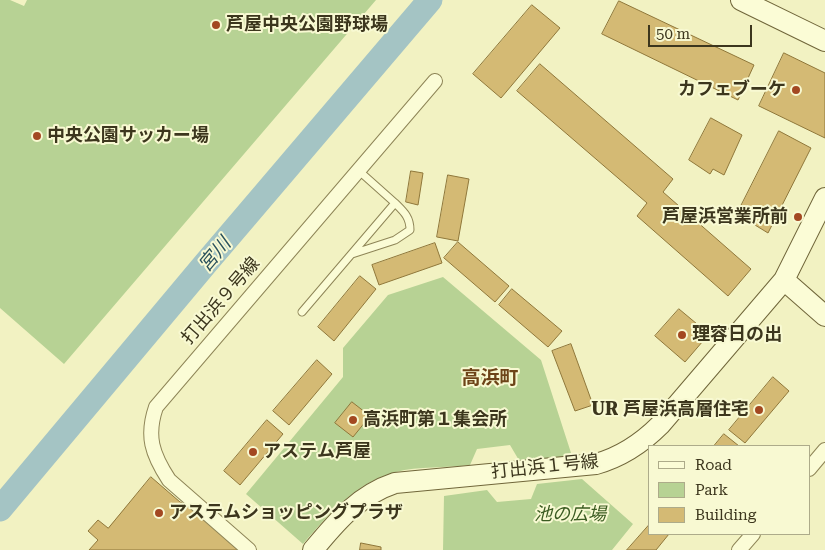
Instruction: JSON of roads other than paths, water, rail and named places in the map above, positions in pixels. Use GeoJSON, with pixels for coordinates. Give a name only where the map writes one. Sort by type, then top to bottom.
{"type":"FeatureCollection","features":[{"type":"Feature","properties":{"kind":"street"},"geometry":{"type":"LineString","coordinates":[[741,0],[825,41]]}},
{"type":"Feature","properties":{"kind":"street","name":"打出浜９号線"},"geometry":{"type":"LineString","coordinates":[[249,550],[169,480],[155,459],[150,433],[156,407],[435,81]]}},
{"type":"Feature","properties":{"kind":"street","name":"打出浜１号線"},"geometry":{"type":"LineString","coordinates":[[313,550],[354,505],[370,493],[395,483],[596,464],[624,454],[660,425],[784,280],[825,198]]}},
{"type":"Feature","properties":{"kind":"street"},"geometry":{"type":"LineString","coordinates":[[784,280],[825,316]]}},
{"type":"Feature","properties":{"kind":"street"},"geometry":{"type":"LineString","coordinates":[[810,468],[825,450]]}},
{"type":"Feature","properties":{"kind":"street"},"geometry":{"type":"LineString","coordinates":[[739,550],[752,535]]}},
{"type":"Feature","properties":{"kind":"lane"},"geometry":{"type":"LineString","coordinates":[[350,255],[404,236],[410,230],[410,221],[406,214],[358,170]]}},
{"type":"Feature","properties":{"kind":"lane"},"geometry":{"type":"LineString","coordinates":[[302,312],[395,203]]}},
{"type":"Feature","properties":{"kind":"waterway","name":"宮川"},"geometry":{"type":"LineString","coordinates":[[0,509],[430,0]]}},
{"type":"Feature","properties":{"kind":"place","name":"芦屋中央公園野球場"},"geometry":{"type":"Point","coordinates":[216,25]}},
{"type":"Feature","properties":{"kind":"place","name":"カフェブーケ"},"geometry":{"type":"Point","coordinates":[796,90]}},
{"type":"Feature","properties":{"kind":"place","name":"中央公園サッカー場"},"geometry":{"type":"Point","coordinates":[37,136]}},
{"type":"Feature","properties":{"kind":"place","name":"芦屋浜営業所前"},"geometry":{"type":"Point","coordinates":[798,217]}},
{"type":"Feature","properties":{"kind":"place","name":"理容日の出"},"geometry":{"type":"Point","coordinates":[682,335]}},
{"type":"Feature","properties":{"kind":"place","name":"UR 芦屋浜高層住宅"},"geometry":{"type":"Point","coordinates":[759,410]}},
{"type":"Feature","properties":{"kind":"place","name":"高浜町第１集会所"},"geometry":{"type":"Point","coordinates":[353,420]}},
{"type":"Feature","properties":{"kind":"place","name":"アステム芦屋"},"geometry":{"type":"Point","coordinates":[253,452]}},
{"type":"Feature","properties":{"kind":"place","name":"アステムショッピングプラザ"},"geometry":{"type":"Point","coordinates":[159,513]}},
{"type":"Feature","properties":{"kind":"district","name":"高浜町"},"geometry":{"type":"Point","coordinates":[490,378]}},
{"type":"Feature","properties":{"kind":"park label","name":"池の広場"},"geometry":{"type":"Point","coordinates":[570,515]}}]}
